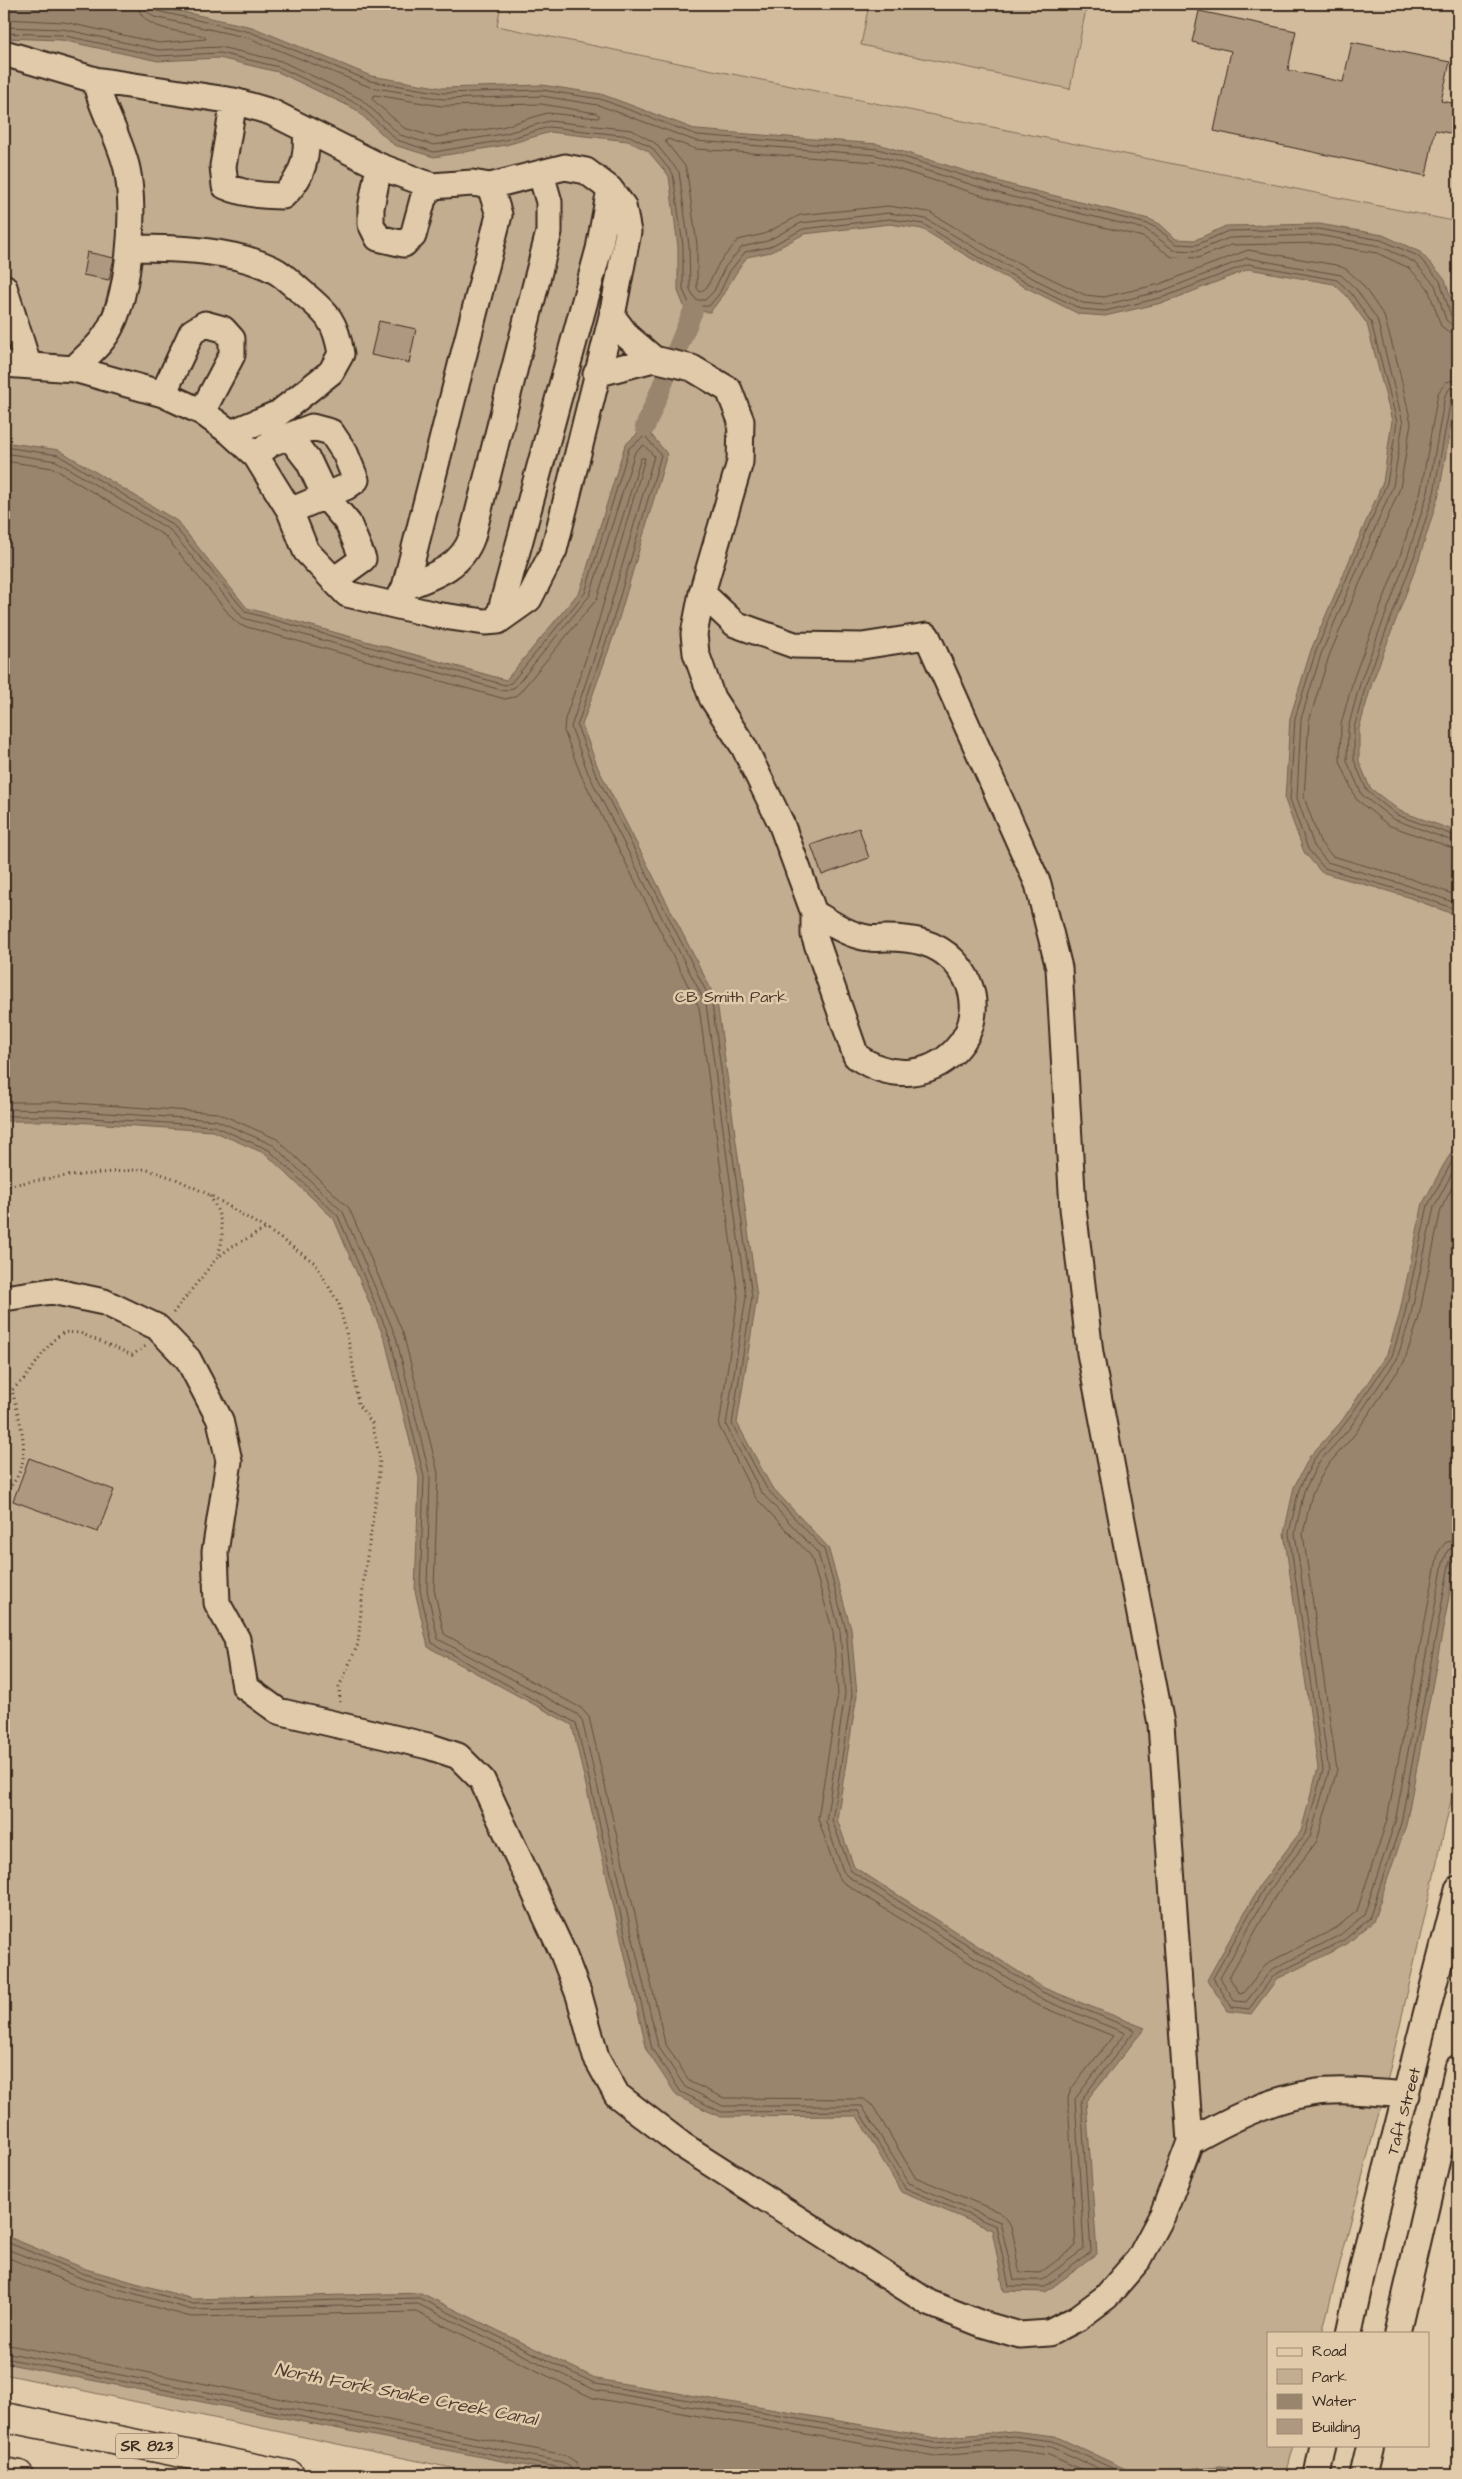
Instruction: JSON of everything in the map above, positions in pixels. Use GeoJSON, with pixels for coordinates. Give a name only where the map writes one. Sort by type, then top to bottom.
{"type":"FeatureCollection","features":[{"type":"Feature","properties":{"kind":"highway","name":"SR 823"},"geometry":{"type":"LineString","coordinates":[[4,2417],[290,2475]]}},
{"type":"Feature","properties":{"kind":"highway"},"geometry":{"type":"LineString","coordinates":[[4,2472],[19,2475]]}},
{"type":"Feature","properties":{"kind":"street"},"geometry":{"type":"LineString","coordinates":[[4,53],[95,80],[234,100],[272,112],[306,131],[379,166],[432,186],[472,183],[490,186],[565,167],[586,171],[610,190],[623,206],[628,232],[612,316],[596,374],[554,550],[529,598],[498,621],[485,622],[436,615],[400,597],[347,594],[306,551],[290,511],[256,456],[231,433],[202,412],[163,394],[74,369],[16,364],[4,287]]}},
{"type":"Feature","properties":{"kind":"street"},"geometry":{"type":"LineString","coordinates":[[74,369],[104,338],[117,313],[130,248],[127,170],[114,129],[98,96],[95,80]]}},
{"type":"Feature","properties":{"kind":"street"},"geometry":{"type":"LineString","coordinates":[[234,100],[223,166],[225,186],[236,191],[264,196],[283,196],[295,185],[300,173],[308,146],[306,131]]}},
{"type":"Feature","properties":{"kind":"street"},"geometry":{"type":"LineString","coordinates":[[379,166],[371,208],[371,224],[378,238],[404,244],[413,236],[423,199],[432,186]]}},
{"type":"Feature","properties":{"kind":"street"},"geometry":{"type":"LineString","coordinates":[[400,597],[460,559],[472,537],[548,232],[549,202],[541,174]]}},
{"type":"Feature","properties":{"kind":"street"},"geometry":{"type":"LineString","coordinates":[[400,597],[499,215],[490,186]]}},
{"type":"Feature","properties":{"kind":"street"},"geometry":{"type":"LineString","coordinates":[[498,621],[599,249],[610,190]]}},
{"type":"Feature","properties":{"kind":"street"},"geometry":{"type":"LineString","coordinates":[[130,248],[172,248],[237,257],[275,270],[327,313],[338,338],[341,354],[330,372],[279,414],[231,433]]}},
{"type":"Feature","properties":{"kind":"street"},"geometry":{"type":"LineString","coordinates":[[612,316],[628,337],[655,359],[692,368],[729,390],[741,421],[740,462],[702,593],[694,634],[696,653],[712,698],[744,747],[781,823],[814,912],[814,935],[856,1056],[870,1066],[889,1073],[917,1073],[938,1065],[956,1052],[972,1016],[972,997],[966,977],[952,960],[932,945],[911,939],[869,938],[843,931],[814,912]]}},
{"type":"Feature","properties":{"kind":"street"},"geometry":{"type":"LineString","coordinates":[[163,394],[192,332],[205,324],[223,329],[232,339],[232,355],[202,412]]}},
{"type":"Feature","properties":{"kind":"street"},"geometry":{"type":"LineString","coordinates":[[596,374],[655,359]]}},
{"type":"Feature","properties":{"kind":"street"},"geometry":{"type":"LineString","coordinates":[[256,456],[271,444],[312,427],[331,432],[346,453],[356,480],[346,487],[290,511]]}},
{"type":"Feature","properties":{"kind":"street"},"geometry":{"type":"LineString","coordinates":[[289,436],[309,462],[324,496],[348,523],[363,559],[334,580]]}},
{"type":"Feature","properties":{"kind":"street"},"geometry":{"type":"LineString","coordinates":[[4,1298],[52,1291],[104,1302],[157,1327],[188,1359],[220,1420],[229,1460],[215,1552],[216,1603],[237,1639],[245,1687],[278,1711],[428,1746],[458,1756],[482,1780],[562,1951],[579,1994],[596,2057],[617,2095],[682,2145],[929,2303],[982,2324],[1020,2335],[1048,2333],[1078,2318],[1106,2297],[1139,2259],[1163,2214],[1190,2142],[1161,1724],[1090,1353],[1073,1208],[1059,968],[1038,884],[927,636],[862,646],[794,645],[735,624],[702,593]]}},
{"type":"Feature","properties":{"kind":"street","name":"Taft Street"},"geometry":{"type":"LineString","coordinates":[[1348,2332],[1370,2235],[1406,2095],[1452,1946],[1458,1889]]}},
{"type":"Feature","properties":{"kind":"street"},"geometry":{"type":"LineString","coordinates":[[1397,2332],[1458,2068]]}},
{"type":"Feature","properties":{"kind":"street"},"geometry":{"type":"LineString","coordinates":[[1190,2142],[1225,2121],[1311,2093],[1361,2091],[1406,2095]]}},
{"type":"Feature","properties":{"kind":"street"},"geometry":{"type":"LineString","coordinates":[[1317,2475],[1323,2446]]}},
{"type":"Feature","properties":{"kind":"street"},"geometry":{"type":"LineString","coordinates":[[1364,2475],[1370,2446]]}},
{"type":"Feature","properties":{"kind":"path"},"geometry":{"type":"LineString","coordinates":[[4,1186],[58,1177],[144,1169],[176,1179],[210,1195],[315,1263],[339,1304],[351,1352],[358,1404],[372,1423],[380,1459],[377,1493],[364,1576],[358,1644],[338,1687],[341,1727]]}},
{"type":"Feature","properties":{"kind":"path"},"geometry":{"type":"LineString","coordinates":[[172,1315],[216,1259],[222,1247],[223,1237],[219,1210],[210,1195]]}},
{"type":"Feature","properties":{"kind":"path"},"geometry":{"type":"LineString","coordinates":[[216,1259],[231,1247],[265,1229]]}},
{"type":"Feature","properties":{"kind":"path"},"geometry":{"type":"LineString","coordinates":[[4,1492],[13,1485],[21,1468],[24,1450],[22,1428],[12,1390],[26,1377],[52,1341],[64,1332],[80,1333],[132,1355],[142,1350],[150,1342]]}},
{"type":"Feature","properties":{"kind":"shaded area"},"geometry":{"type":"Polygon","coordinates":[[[501,4],[1458,4],[1458,222],[497,26],[501,4]]]}},
{"type":"Feature","properties":{"kind":"green space","name":"CB Smith Park"},"geometry":{"type":"Polygon","coordinates":[[[4,4],[501,4],[497,26],[1458,222],[1458,1770],[1389,2073],[1322,2332],[1267,2332],[1267,2446],[1293,2446],[1285,2475],[485,2475],[4,2374],[4,4]]]}},
{"type":"Feature","properties":{"kind":"green space"},"geometry":{"type":"Polygon","coordinates":[[[869,4],[1087,4],[1070,89],[861,45],[869,4]]]}},
{"type":"Feature","properties":{"kind":"water"},"geometry":{"type":"Polygon","coordinates":[[[4,4],[147,4],[252,27],[371,76],[443,88],[542,85],[601,94],[697,130],[878,144],[1011,185],[1149,219],[1160,224],[1176,239],[1195,240],[1226,226],[1319,224],[1383,235],[1420,252],[1445,279],[1458,321],[1458,384],[1439,494],[1419,559],[1372,683],[1359,729],[1359,761],[1370,788],[1400,811],[1458,832],[1458,916],[1405,896],[1321,872],[1304,852],[1285,800],[1290,718],[1311,650],[1383,482],[1392,421],[1367,324],[1347,296],[1334,284],[1249,269],[1166,302],[1105,316],[1079,314],[989,269],[922,229],[890,224],[804,234],[771,252],[747,257],[710,312],[693,311],[684,306],[678,291],[678,247],[669,176],[648,151],[628,141],[550,132],[506,145],[434,157],[394,145],[355,109],[278,72],[219,58],[158,61],[61,40],[4,38],[4,4]]]}},
{"type":"Feature","properties":{"kind":"water"},"geometry":{"type":"Polygon","coordinates":[[[645,427],[667,454],[615,632],[582,725],[598,768],[717,1001],[757,1297],[737,1423],[771,1486],[828,1547],[851,1629],[857,1695],[837,1819],[854,1867],[1044,1988],[1145,2028],[1086,2101],[1097,2254],[1046,2292],[1004,2291],[992,2230],[901,2192],[857,2116],[720,2117],[677,2096],[647,2051],[572,1725],[428,1647],[415,1591],[419,1478],[385,1340],[334,1219],[266,1154],[213,1131],[59,1121],[4,1121],[4,442],[59,450],[177,521],[247,608],[506,680],[580,591],[625,445],[645,427]]]}},
{"type":"Feature","properties":{"kind":"water"},"geometry":{"type":"Polygon","coordinates":[[[1458,1142],[1458,1549],[1406,1825],[1373,1922],[1347,1944],[1277,1979],[1251,2014],[1228,2011],[1207,1980],[1260,1885],[1301,1831],[1318,1768],[1284,1533],[1294,1487],[1310,1456],[1341,1422],[1387,1354],[1399,1316],[1423,1203],[1458,1142]]]}},
{"type":"Feature","properties":{"kind":"water","name":"North Fork Snake Creek Canal"},"geometry":{"type":"Polygon","coordinates":[[[4,2235],[86,2269],[193,2299],[421,2293],[597,2379],[937,2438],[1013,2431],[1055,2436],[1134,2473],[1221,2466],[1251,2475],[573,2475],[4,2363],[4,2235]]]}},
{"type":"Feature","properties":{"kind":"building"},"geometry":{"type":"Polygon","coordinates":[[[1199,11],[1296,31],[1288,70],[1343,82],[1352,42],[1450,62],[1441,101],[1458,104],[1458,135],[1435,130],[1426,176],[1214,131],[1231,51],[1192,42],[1199,11]]]}},
{"type":"Feature","properties":{"kind":"building"},"geometry":{"type":"Polygon","coordinates":[[[87,252],[114,258],[109,280],[83,275],[87,252]]]}},
{"type":"Feature","properties":{"kind":"building"},"geometry":{"type":"Polygon","coordinates":[[[379,321],[416,329],[409,363],[371,355],[379,321]]]}},
{"type":"Feature","properties":{"kind":"building"},"geometry":{"type":"Polygon","coordinates":[[[859,828],[869,858],[822,875],[811,845],[859,828]]]}},
{"type":"Feature","properties":{"kind":"building"},"geometry":{"type":"Polygon","coordinates":[[[29,1458],[114,1490],[98,1532],[13,1501],[29,1458]]]}},
{"type":"Feature","properties":{"kind":"waterway"},"geometry":{"type":"LineString","coordinates":[[645,427],[693,311]]}}]}
